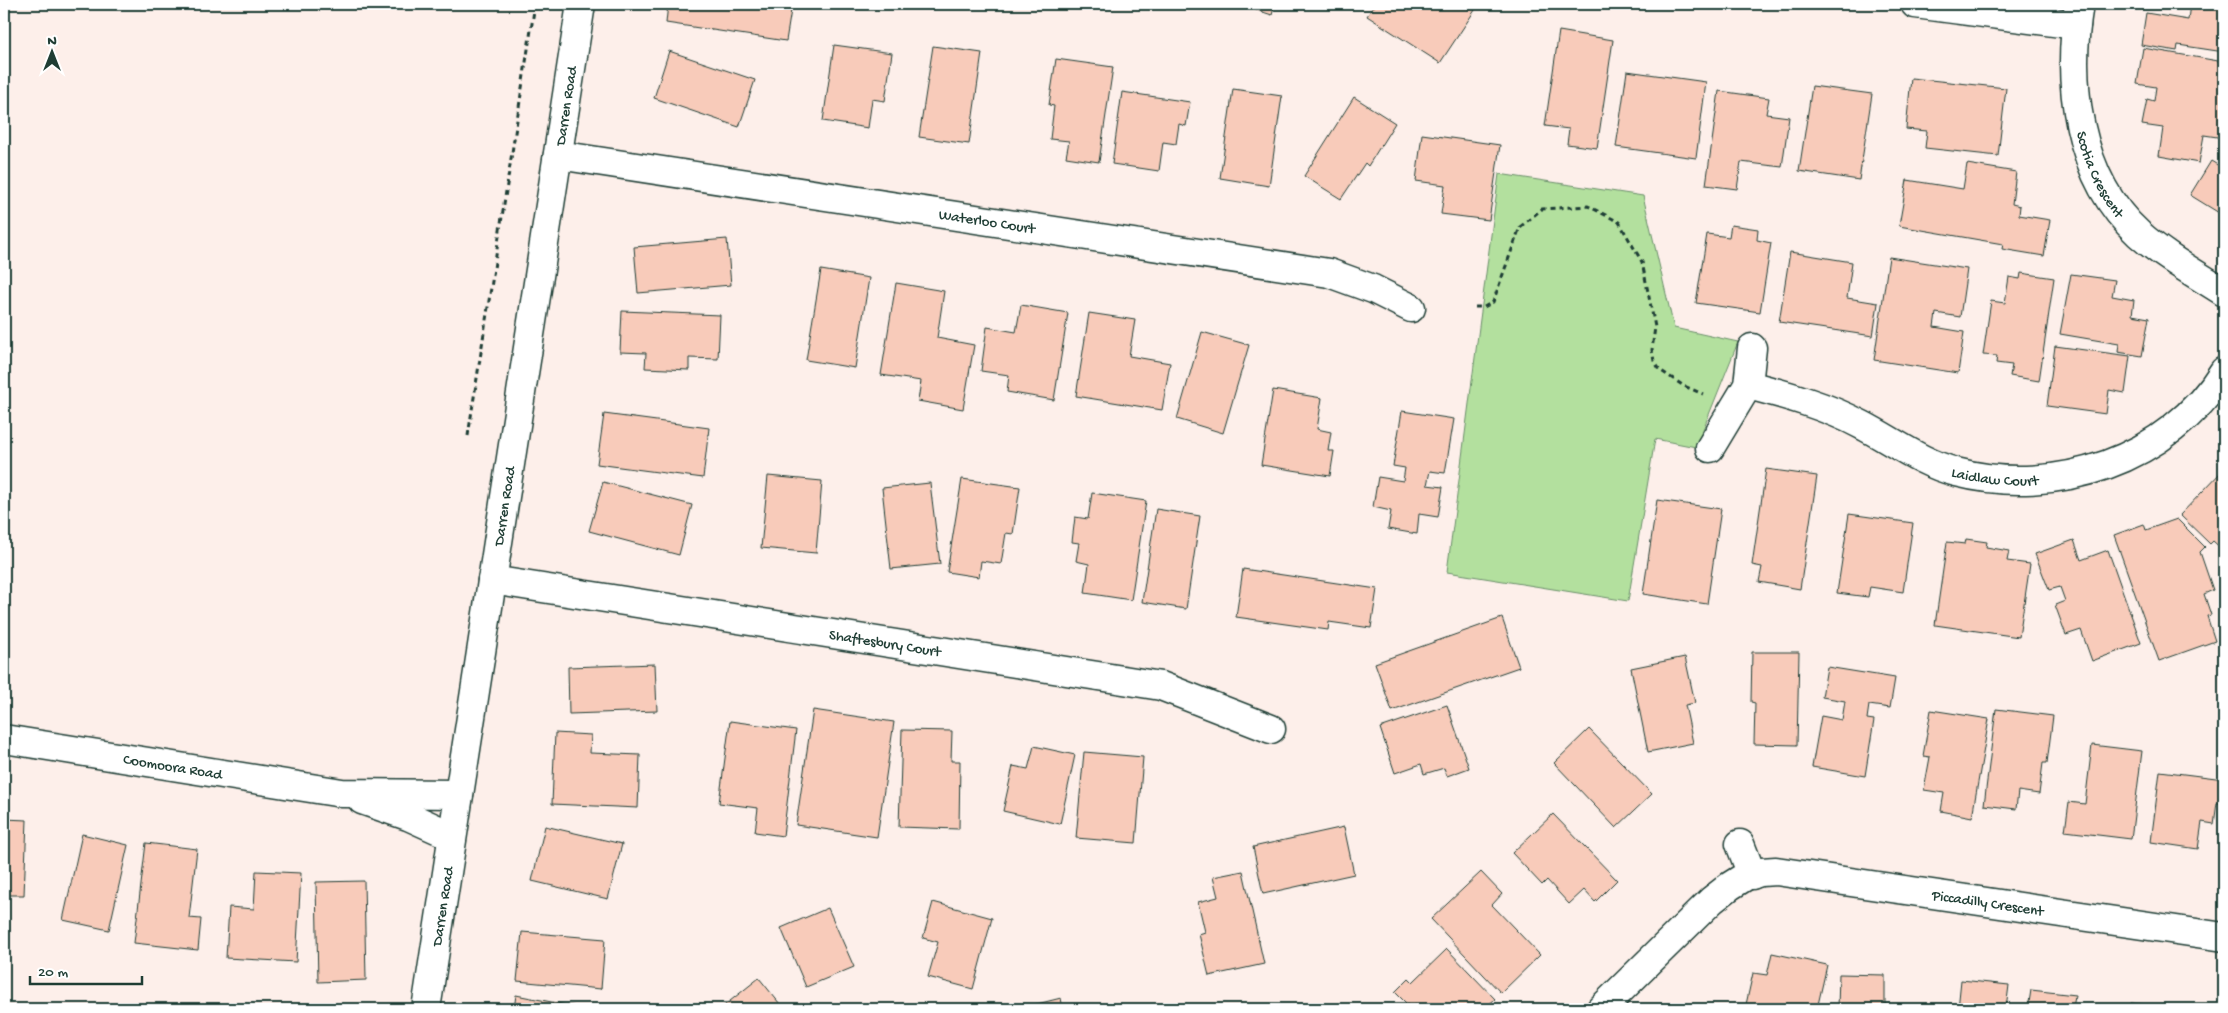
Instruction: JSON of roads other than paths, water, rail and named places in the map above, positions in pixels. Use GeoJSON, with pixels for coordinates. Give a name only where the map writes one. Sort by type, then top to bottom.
{"type":"FeatureCollection","features":[{"type":"Feature","properties":{"kind":"street","name":"Darren Road"},"geometry":{"type":"LineString","coordinates":[[426,1009],[581,4]]}},
{"type":"Feature","properties":{"kind":"street"},"geometry":{"type":"LineString","coordinates":[[1915,4],[2078,14]]}},
{"type":"Feature","properties":{"kind":"street","name":"Scotia Crescent"},"geometry":{"type":"LineString","coordinates":[[2078,14],[2073,64],[2078,111],[2088,155],[2111,203],[2139,234],[2224,292]]}},
{"type":"Feature","properties":{"kind":"street","name":"Waterloo Court"},"geometry":{"type":"LineString","coordinates":[[558,155],[1329,273],[1373,289],[1411,308]]}},
{"type":"Feature","properties":{"kind":"street"},"geometry":{"type":"LineString","coordinates":[[1710,448],[1748,384],[1752,348]]}},
{"type":"Feature","properties":{"kind":"street","name":"Laidlaw Court"},"geometry":{"type":"LineString","coordinates":[[1748,384],[1826,408],[1862,425],[1898,447],[1956,472],[2018,481],[2048,480],[2083,474],[2122,459],[2158,439],[2188,414],[2224,371]]}},
{"type":"Feature","properties":{"kind":"street","name":"Shaftesbury Court"},"geometry":{"type":"LineString","coordinates":[[492,580],[1161,686],[1271,729]]}},
{"type":"Feature","properties":{"kind":"street","name":"Coomoora Road"},"geometry":{"type":"LineString","coordinates":[[4,739],[342,792],[459,794]]}},
{"type":"Feature","properties":{"kind":"street","name":"Coomoora Road"},"geometry":{"type":"LineString","coordinates":[[342,792],[408,816],[452,836]]}},
{"type":"Feature","properties":{"kind":"street"},"geometry":{"type":"LineString","coordinates":[[1740,844],[1752,875]]}},
{"type":"Feature","properties":{"kind":"street","name":"Piccadilly Crescent"},"geometry":{"type":"LineString","coordinates":[[1601,1009],[1712,900],[1730,886],[1752,875],[1776,871],[2224,937]]}}]}
